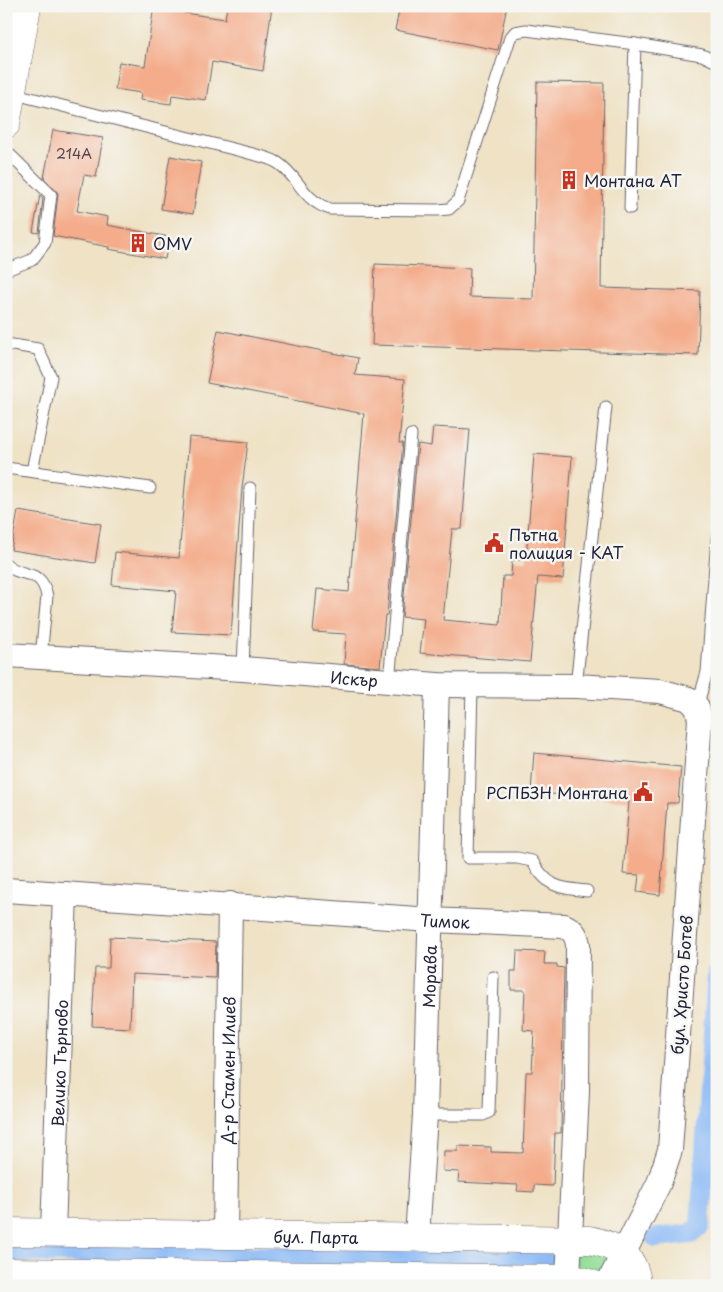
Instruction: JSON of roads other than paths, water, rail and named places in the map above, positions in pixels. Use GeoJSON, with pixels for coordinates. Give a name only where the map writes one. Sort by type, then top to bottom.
{"type":"FeatureCollection","features":[{"type":"Feature","properties":{"kind":"main road"},"geometry":{"type":"LineString","coordinates":[[6,124],[26,6]]}},
{"type":"Feature","properties":{"kind":"main road","name":"бул. Парта"},"geometry":{"type":"LineString","coordinates":[[6,1232],[570,1240],[602,1243],[623,1252]]}},
{"type":"Feature","properties":{"kind":"main road"},"geometry":{"type":"LineString","coordinates":[[623,1252],[633,1267],[637,1286]]}},
{"type":"Feature","properties":{"kind":"main road"},"geometry":{"type":"LineString","coordinates":[[6,1272],[42,1279],[411,1282],[568,1279],[583,1280],[598,1286]]}},
{"type":"Feature","properties":{"kind":"street","name":"Искър"},"geometry":{"type":"LineString","coordinates":[[6,655],[243,669],[437,685],[576,686],[673,693],[689,699],[697,707]]}},
{"type":"Feature","properties":{"kind":"street","name":"Морава"},"geometry":{"type":"LineString","coordinates":[[418,1238],[425,1115],[437,685]]}},
{"type":"Feature","properties":{"kind":"street","name":"бул. Христо Ботев"},"geometry":{"type":"LineString","coordinates":[[607,1286],[659,1183],[670,1150],[700,719],[697,707]]}},
{"type":"Feature","properties":{"kind":"street","name":"Тимок"},"geometry":{"type":"LineString","coordinates":[[6,890],[230,904],[431,920],[564,926],[571,929],[577,936],[577,1092],[570,1240]]}},
{"type":"Feature","properties":{"kind":"street","name":"Велико Търново"},"geometry":{"type":"LineString","coordinates":[[53,1232],[64,894]]}},
{"type":"Feature","properties":{"kind":"street","name":"Д-р Стамен Илиев"},"geometry":{"type":"LineString","coordinates":[[225,1235],[230,904]]}},
{"type":"Feature","properties":{"kind":"street"},"geometry":{"type":"LineString","coordinates":[[568,1279],[570,1240]]}},
{"type":"Feature","properties":{"kind":"lane"},"geometry":{"type":"LineString","coordinates":[[11,94],[245,152],[278,163],[310,199],[330,209],[437,210],[449,209],[458,200],[510,38],[515,32],[526,30],[635,44],[702,55],[717,62]]}},
{"type":"Feature","properties":{"kind":"lane"},"geometry":{"type":"LineString","coordinates":[[630,208],[635,44]]}},
{"type":"Feature","properties":{"kind":"lane"},"geometry":{"type":"LineString","coordinates":[[6,151],[51,195],[45,243],[32,260],[6,270]]}},
{"type":"Feature","properties":{"kind":"lane"},"geometry":{"type":"LineString","coordinates":[[6,344],[38,349],[51,377],[32,471]]}},
{"type":"Feature","properties":{"kind":"lane"},"geometry":{"type":"LineString","coordinates":[[576,686],[606,407]]}},
{"type":"Feature","properties":{"kind":"lane"},"geometry":{"type":"LineString","coordinates":[[389,682],[411,435]]}},
{"type":"Feature","properties":{"kind":"lane"},"geometry":{"type":"LineString","coordinates":[[6,468],[150,488]]}},
{"type":"Feature","properties":{"kind":"lane"},"geometry":{"type":"LineString","coordinates":[[243,669],[250,488]]}},
{"type":"Feature","properties":{"kind":"lane"},"geometry":{"type":"LineString","coordinates":[[697,707],[707,672],[717,538]]}},
{"type":"Feature","properties":{"kind":"lane"},"geometry":{"type":"LineString","coordinates":[[6,564],[10,568],[36,576],[45,587],[47,596],[41,657]]}},
{"type":"Feature","properties":{"kind":"lane"},"geometry":{"type":"LineString","coordinates":[[472,686],[468,858],[517,858],[532,861],[542,877],[554,886],[587,891]]}},
{"type":"Feature","properties":{"kind":"lane"},"geometry":{"type":"LineString","coordinates":[[425,1115],[483,1115],[489,1112],[493,977]]}},
{"type":"Feature","properties":{"kind":"waterway"},"geometry":{"type":"LineString","coordinates":[[656,1238],[691,1234],[700,1226],[717,974]]}},
{"type":"Feature","properties":{"kind":"waterway"},"geometry":{"type":"LineString","coordinates":[[6,1252],[547,1261]]}},
{"type":"Feature","properties":{"kind":"place","name":"Монтана АТ"},"geometry":{"type":"Point","coordinates":[569,180]}},
{"type":"Feature","properties":{"kind":"place","name":"OMV"},"geometry":{"type":"Point","coordinates":[138,243]}},
{"type":"Feature","properties":{"kind":"place","name":"Пътна полиция - КАТ"},"geometry":{"type":"Point","coordinates":[494,543]}},
{"type":"Feature","properties":{"kind":"place","name":"РСПБЗН Монтана"},"geometry":{"type":"Point","coordinates":[643,792]}}]}
